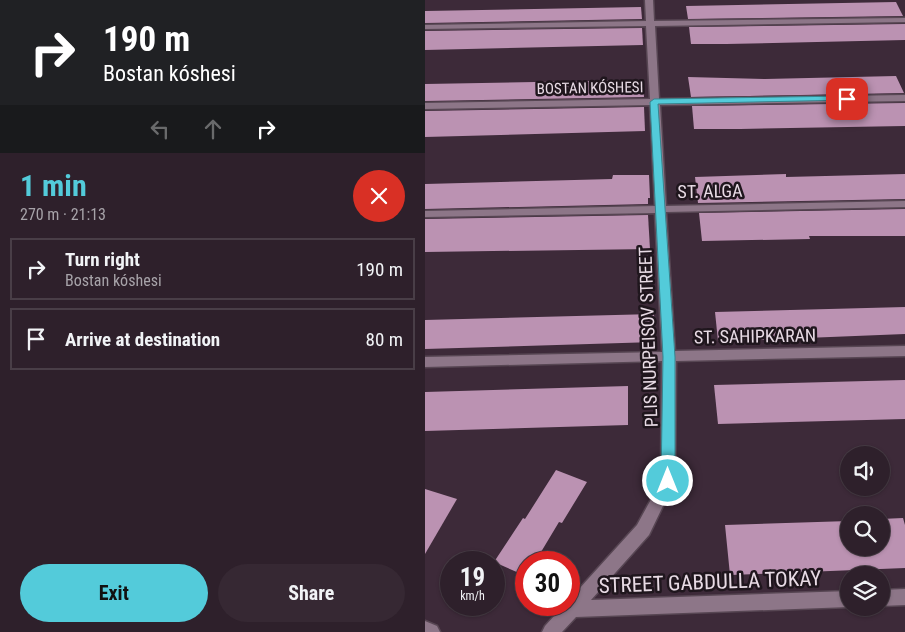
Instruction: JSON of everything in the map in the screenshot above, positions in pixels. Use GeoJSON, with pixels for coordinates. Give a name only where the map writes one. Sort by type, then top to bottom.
{"type":"FeatureCollection","features":[{"type":"Feature","properties":{"kind":"street","name":"PLIS NURPEISOV STREET"},"geometry":{"type":"LineString","coordinates":[[580,602],[643,530],[668,481],[669,357],[649,0]]}},
{"type":"Feature","properties":{"kind":"street"},"geometry":{"type":"LineString","coordinates":[[425,27],[905,20]]}},
{"type":"Feature","properties":{"kind":"street","name":"BOSTAN KÓSHESI"},"geometry":{"type":"LineString","coordinates":[[425,106],[905,98]]}},
{"type":"Feature","properties":{"kind":"street","name":"ST. ALGA"},"geometry":{"type":"LineString","coordinates":[[425,214],[905,204]]}},
{"type":"Feature","properties":{"kind":"street","name":"ST. SAHIPKARAN"},"geometry":{"type":"LineString","coordinates":[[425,362],[905,351]]}},
{"type":"Feature","properties":{"kind":"street"},"geometry":{"type":"LineString","coordinates":[[890,598],[905,598]]}},
{"type":"Feature","properties":{"kind":"street","name":"STREET GABDULLA TOKAY"},"geometry":{"type":"LineString","coordinates":[[580,609],[840,599]]}},
{"type":"Feature","properties":{"kind":"street","name":"PLIS NURPEISOV STREET"},"geometry":{"type":"LineString","coordinates":[[551,632],[567,616]]}},
{"type":"Feature","properties":{"kind":"street"},"geometry":{"type":"LineString","coordinates":[[425,630],[431,632]]}},
{"type":"Feature","properties":{"kind":"building"},"geometry":{"type":"Polygon","coordinates":[[[896,2],[903,16],[688,19],[686,6],[896,2]]]}},
{"type":"Feature","properties":{"kind":"building"},"geometry":{"type":"Polygon","coordinates":[[[641,7],[642,19],[425,23],[425,11],[641,7]]]}},
{"type":"Feature","properties":{"kind":"building"},"geometry":{"type":"Polygon","coordinates":[[[905,24],[905,40],[726,44],[691,44],[689,27],[905,24]]]}},
{"type":"Feature","properties":{"kind":"building"},"geometry":{"type":"Polygon","coordinates":[[[642,28],[643,45],[425,50],[425,31],[642,28]]]}},
{"type":"Feature","properties":{"kind":"building"},"geometry":{"type":"Polygon","coordinates":[[[896,76],[904,93],[691,97],[688,77],[765,79],[896,76]]]}},
{"type":"Feature","properties":{"kind":"building"},"geometry":{"type":"Polygon","coordinates":[[[643,80],[644,97],[425,101],[425,84],[643,80]]]}},
{"type":"Feature","properties":{"kind":"building"},"geometry":{"type":"Polygon","coordinates":[[[905,103],[905,126],[740,129],[694,129],[692,106],[905,103]]]}},
{"type":"Feature","properties":{"kind":"building"},"geometry":{"type":"Polygon","coordinates":[[[644,107],[645,131],[425,137],[425,111],[644,107]]]}},
{"type":"Feature","properties":{"kind":"building"},"geometry":{"type":"Polygon","coordinates":[[[786,174],[786,177],[905,174],[905,199],[698,203],[695,177],[786,174]]]}},
{"type":"Feature","properties":{"kind":"building"},"geometry":{"type":"Polygon","coordinates":[[[613,175],[649,175],[650,198],[648,198],[648,204],[425,209],[425,184],[612,179],[613,175]]]}},
{"type":"Feature","properties":{"kind":"building"},"geometry":{"type":"Polygon","coordinates":[[[905,209],[905,236],[809,236],[810,239],[702,241],[699,213],[905,209]]]}},
{"type":"Feature","properties":{"kind":"building"},"geometry":{"type":"Polygon","coordinates":[[[648,215],[650,249],[425,252],[425,219],[648,215]]]}},
{"type":"Feature","properties":{"kind":"building"},"geometry":{"type":"Polygon","coordinates":[[[905,307],[905,334],[718,341],[715,312],[905,307]]]}},
{"type":"Feature","properties":{"kind":"building"},"geometry":{"type":"Polygon","coordinates":[[[654,314],[655,342],[425,349],[425,320],[654,314]]]}},
{"type":"Feature","properties":{"kind":"building"},"geometry":{"type":"Polygon","coordinates":[[[905,380],[905,419],[718,424],[714,385],[905,380]]]}},
{"type":"Feature","properties":{"kind":"building"},"geometry":{"type":"Polygon","coordinates":[[[628,386],[628,425],[425,431],[425,392],[628,386]]]}},
{"type":"Feature","properties":{"kind":"building"},"geometry":{"type":"Polygon","coordinates":[[[556,470],[587,482],[562,523],[559,522],[542,551],[515,551],[515,571],[505,567],[505,551],[501,551],[523,518],[525,519],[556,470]]]}},
{"type":"Feature","properties":{"kind":"building"},"geometry":{"type":"Polygon","coordinates":[[[425,489],[457,499],[425,554],[425,489]]]}},
{"type":"Feature","properties":{"kind":"building"},"geometry":{"type":"Polygon","coordinates":[[[903,518],[905,525],[905,568],[890,569],[890,566],[840,566],[840,571],[730,575],[725,525],[840,521],[840,556],[890,556],[890,519],[903,518]]]}},
{"type":"Feature","properties":{"kind":"route"},"geometry":{"type":"LineString","coordinates":[[668,481],[669,357],[654,102],[847,99]]}}]}
